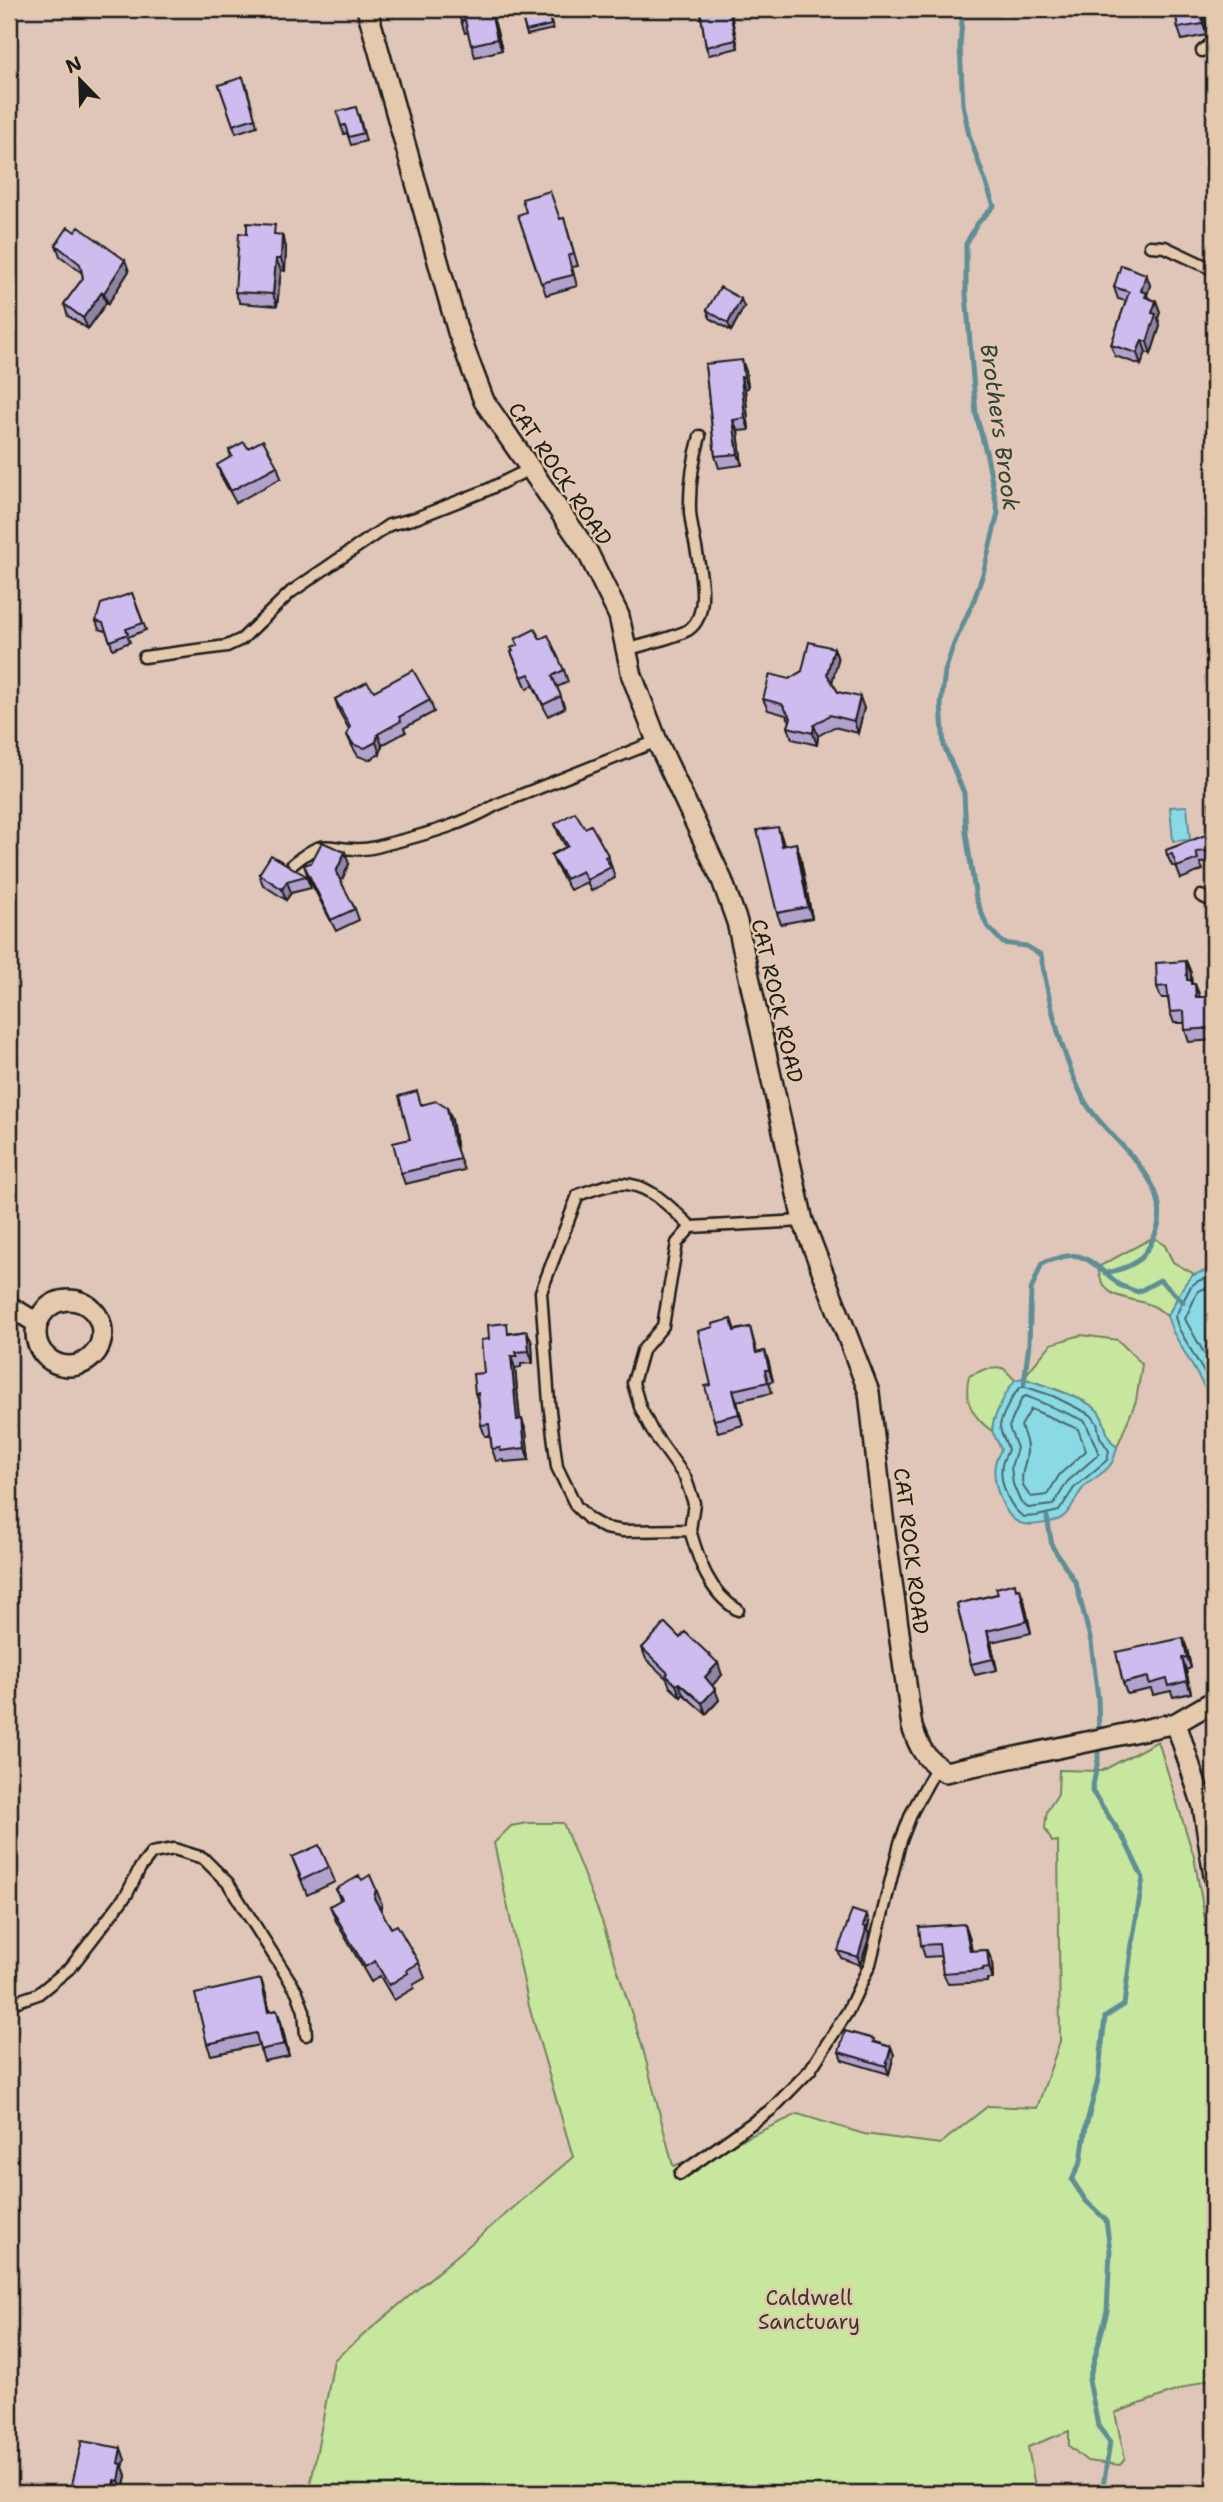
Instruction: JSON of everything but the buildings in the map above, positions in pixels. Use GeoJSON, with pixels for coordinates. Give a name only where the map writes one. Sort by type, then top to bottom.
{"type":"FeatureCollection","features":[{"type":"Feature","properties":{"kind":"street","name":"CAT ROCK ROAD"},"geometry":{"type":"LineString","coordinates":[[367,9],[458,332],[484,401],[587,551],[619,616],[632,676],[657,741],[722,880],[737,922],[803,1221],[869,1392],[912,1727],[927,1760],[937,1766]]}},
{"type":"Feature","properties":{"kind":"street"},"geometry":{"type":"LineString","coordinates":[[9,1306],[37,1323]]}},
{"type":"Feature","properties":{"kind":"street"},"geometry":{"type":"LineString","coordinates":[[937,1766],[945,1772],[1176,1723],[1214,1701]]}},
{"type":"Feature","properties":{"kind":"street"},"geometry":{"type":"LineString","coordinates":[[1176,1723],[1203,1806],[1214,1876]]}},
{"type":"Feature","properties":{"kind":"lane"},"geometry":{"type":"LineString","coordinates":[[1202,51],[1214,41]]}},
{"type":"Feature","properties":{"kind":"lane"},"geometry":{"type":"LineString","coordinates":[[1150,246],[1165,247],[1214,270]]}},
{"type":"Feature","properties":{"kind":"lane"},"geometry":{"type":"LineString","coordinates":[[626,650],[688,629],[698,618],[703,601],[690,512],[692,465],[700,436]]}},
{"type":"Feature","properties":{"kind":"lane"},"geometry":{"type":"LineString","coordinates":[[144,657],[227,646],[242,639],[291,592],[389,525],[416,518],[475,495],[530,469]]}},
{"type":"Feature","properties":{"kind":"lane"},"geometry":{"type":"LineString","coordinates":[[293,863],[311,849],[325,845],[364,849],[439,831],[480,815],[496,805],[657,741]]}},
{"type":"Feature","properties":{"kind":"lane"},"geometry":{"type":"LineString","coordinates":[[1201,896],[1214,902]]}},
{"type":"Feature","properties":{"kind":"lane"},"geometry":{"type":"LineString","coordinates":[[690,1530],[622,1531],[605,1528],[589,1519],[576,1506],[564,1484],[555,1455],[541,1292],[578,1195],[614,1184],[634,1184],[651,1192],[691,1227],[803,1221]]}},
{"type":"Feature","properties":{"kind":"lane"},"geometry":{"type":"LineString","coordinates":[[691,1227],[677,1243],[663,1326],[642,1351],[634,1383],[640,1408],[652,1431],[685,1477],[694,1503],[690,1530],[705,1573],[725,1603],[738,1610]]}},
{"type":"Feature","properties":{"kind":"lane"},"geometry":{"type":"LineString","coordinates":[[680,2174],[772,2109],[810,2070],[848,2011],[870,1964],[900,1843],[912,1812],[937,1766]]}},
{"type":"Feature","properties":{"kind":"lane"},"geometry":{"type":"LineString","coordinates":[[9,2004],[37,1994],[71,1967],[127,1895],[140,1868],[152,1853],[174,1849],[203,1858],[228,1883],[298,1992],[304,2011],[306,2035]]}},
{"type":"Feature","properties":{"kind":"green space"},"geometry":{"type":"Polygon","coordinates":[[[1154,1237],[1165,1246],[1173,1262],[1194,1274],[1167,1316],[1153,1306],[1111,1292],[1100,1279],[1098,1267],[1154,1237]]]}},
{"type":"Feature","properties":{"kind":"green space"},"geometry":{"type":"Polygon","coordinates":[[[1081,1335],[1118,1340],[1142,1364],[1136,1401],[1117,1447],[1110,1439],[1096,1409],[1071,1395],[1023,1378],[1051,1344],[1081,1335]]]}},
{"type":"Feature","properties":{"kind":"green space"},"geometry":{"type":"Polygon","coordinates":[[[1003,1368],[1015,1380],[994,1419],[992,1431],[974,1414],[968,1400],[967,1385],[969,1376],[985,1369],[1003,1368]]]}},
{"type":"Feature","properties":{"kind":"green space","name":"Caldwell Sanctuary"},"geometry":{"type":"Polygon","coordinates":[[[1158,1741],[1194,1857],[1214,1969],[1214,2377],[1115,2413],[1125,2459],[1120,2465],[1087,2461],[1069,2446],[1069,2431],[1028,2447],[1036,2493],[309,2493],[334,2360],[573,2157],[529,2006],[494,1843],[511,1826],[563,1823],[602,1921],[643,2049],[673,2166],[724,2148],[798,2114],[864,2134],[940,2144],[988,2106],[1037,2108],[1060,2041],[1058,1841],[1052,1842],[1045,1828],[1047,1811],[1058,1794],[1059,1770],[1102,1771],[1158,1741]]]}},
{"type":"Feature","properties":{"kind":"water"},"geometry":{"type":"Polygon","coordinates":[[[1187,806],[1190,840],[1173,841],[1170,807],[1187,806]]]}},
{"type":"Feature","properties":{"kind":"water"},"geometry":{"type":"Polygon","coordinates":[[[1214,1268],[1214,1399],[1209,1395],[1173,1332],[1167,1316],[1189,1279],[1197,1273],[1214,1268]]]}},
{"type":"Feature","properties":{"kind":"water"},"geometry":{"type":"Polygon","coordinates":[[[1023,1378],[1072,1396],[1096,1409],[1110,1439],[1117,1447],[1109,1467],[1084,1487],[1065,1515],[1045,1523],[1024,1524],[1011,1516],[1005,1509],[995,1481],[995,1464],[1001,1449],[993,1433],[994,1421],[1012,1384],[1023,1378]]]}},
{"type":"Feature","properties":{"kind":"waterway","name":"Brothers Brook"},"geometry":{"type":"LineString","coordinates":[[960,9],[963,104],[969,135],[994,206],[977,224],[966,244],[966,294],[976,414],[998,513],[983,574],[945,671],[941,705],[944,746],[964,793],[966,833],[976,899],[987,926],[1003,943],[1026,946],[1041,955],[1057,1028],[1075,1081],[1093,1114],[1149,1179],[1157,1198],[1160,1217],[1154,1237],[1141,1258],[1122,1269],[1105,1273],[1089,1260],[1076,1256],[1042,1263],[1031,1290],[1024,1383]]}},
{"type":"Feature","properties":{"kind":"waterway"},"geometry":{"type":"LineString","coordinates":[[1106,1273],[1119,1285],[1138,1292],[1160,1280],[1183,1302]]}},
{"type":"Feature","properties":{"kind":"waterway","name":"Brothers Brook"},"geometry":{"type":"LineString","coordinates":[[1047,1517],[1052,1546],[1076,1583],[1091,1642],[1098,1698],[1099,1735]]}},
{"type":"Feature","properties":{"kind":"waterway","name":"Brothers Brook"},"geometry":{"type":"LineString","coordinates":[[1098,1745],[1092,1791],[1125,1841],[1143,1878],[1124,2005],[1105,2017],[1098,2080],[1086,2126],[1081,2161],[1072,2180],[1086,2201],[1106,2220],[1110,2251],[1107,2311],[1089,2380],[1098,2426],[1110,2442],[1102,2493]]}}]}
